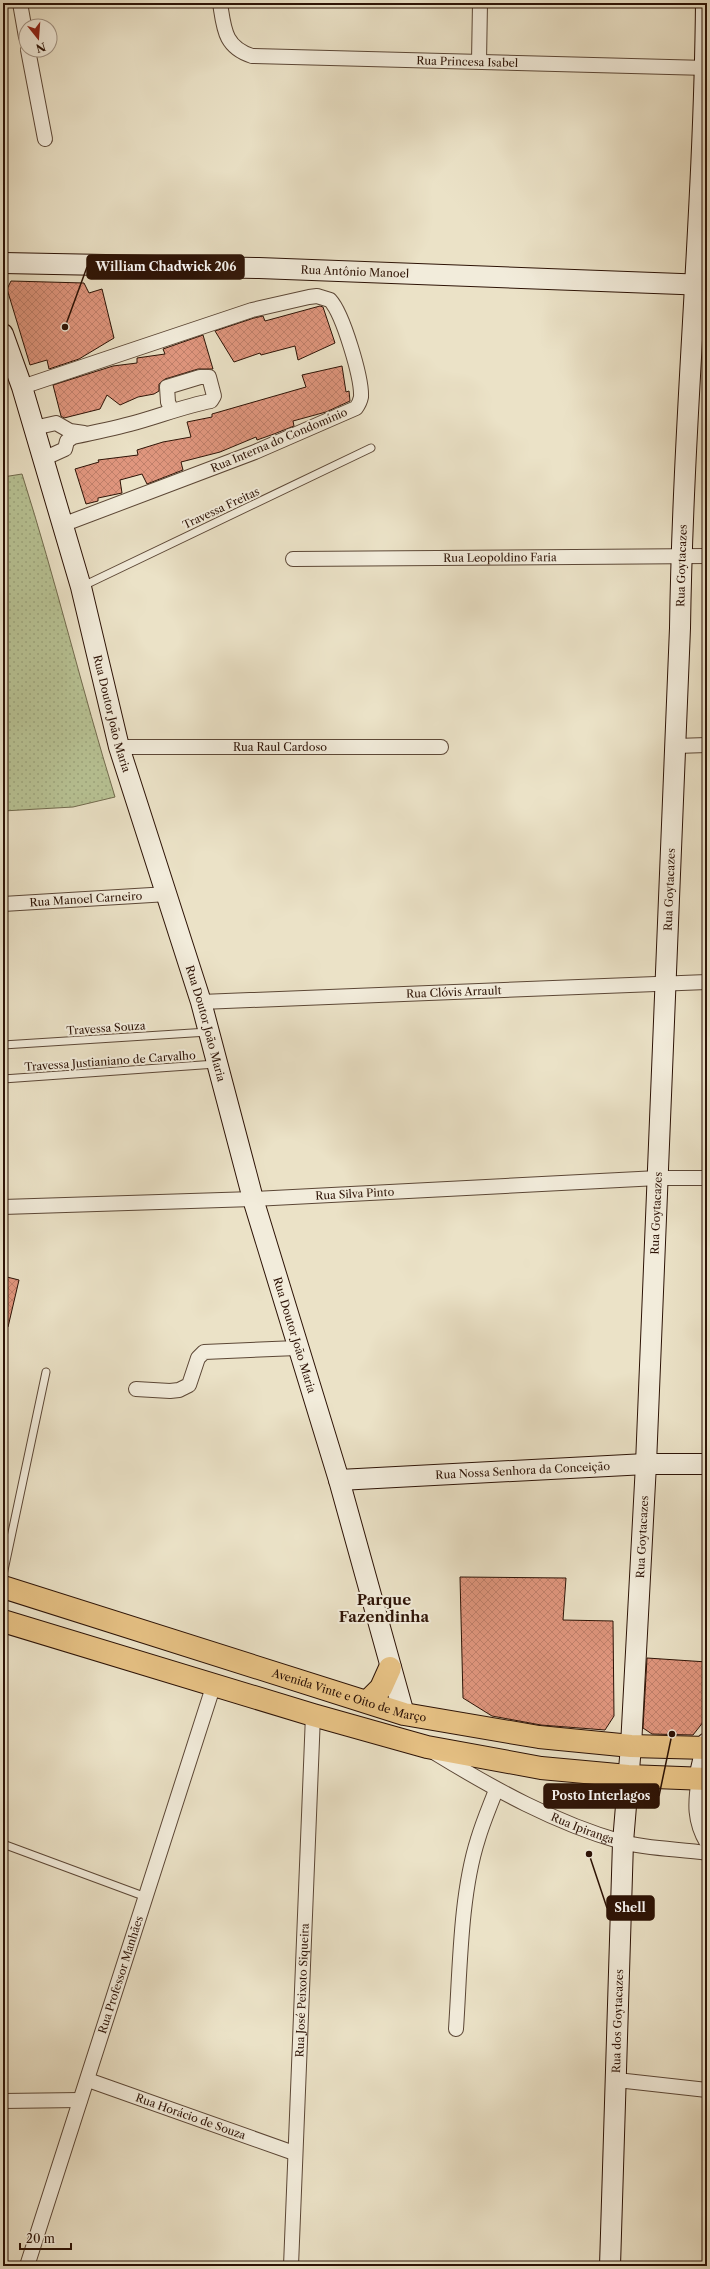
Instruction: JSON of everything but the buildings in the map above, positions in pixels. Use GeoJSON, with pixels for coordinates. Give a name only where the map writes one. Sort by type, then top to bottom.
{"type":"FeatureCollection","features":[{"type":"Feature","properties":{"kind":"main road","name":"Avenida Vinte e Oito de Março"},"geometry":{"type":"LineString","coordinates":[[3,1586],[368,1701],[404,1714],[539,1737],[631,1746],[706,1746]]}},
{"type":"Feature","properties":{"kind":"main road"},"geometry":{"type":"LineString","coordinates":[[3,1621],[313,1715],[427,1747],[542,1768],[628,1776],[703,1778]]}},
{"type":"Feature","properties":{"kind":"main road"},"geometry":{"type":"LineString","coordinates":[[368,1701],[381,1688],[390,1668]]}},
{"type":"Feature","properties":{"kind":"main road"},"geometry":{"type":"LineString","coordinates":[[404,1714],[414,1736],[427,1747]]}},
{"type":"Feature","properties":{"kind":"street"},"geometry":{"type":"LineString","coordinates":[[20,3],[23,18]]}},
{"type":"Feature","properties":{"kind":"street","name":"Rua Princesa Isabel"},"geometry":{"type":"LineString","coordinates":[[220,3],[224,29],[231,44],[238,50],[252,56],[479,60],[706,68]]}},
{"type":"Feature","properties":{"kind":"street"},"geometry":{"type":"LineString","coordinates":[[479,60],[480,3]]}},
{"type":"Feature","properties":{"kind":"street","name":"Rua Goytacazes"},"geometry":{"type":"LineString","coordinates":[[628,1776],[631,1746],[646,1464],[667,983],[676,746],[681,556],[701,285],[706,3]]}},
{"type":"Feature","properties":{"kind":"street"},"geometry":{"type":"LineString","coordinates":[[30,58],[45,139]]}},
{"type":"Feature","properties":{"kind":"street","name":"Rua Antônio Manoel"},"geometry":{"type":"LineString","coordinates":[[3,263],[259,268],[701,285]]}},
{"type":"Feature","properties":{"kind":"street","name":"Rua Interna do Condomínio"},"geometry":{"type":"LineString","coordinates":[[22,387],[252,310],[300,298],[317,296],[330,300],[342,322],[360,390],[360,402],[356,408],[255,452],[62,525]]}},
{"type":"Feature","properties":{"kind":"street","name":"Rua Doutor João Maria"},"geometry":{"type":"LineString","coordinates":[[3,334],[22,387],[80,587],[119,747],[168,894],[210,1032],[253,1199],[339,1480],[404,1714]]}},
{"type":"Feature","properties":{"kind":"street"},"geometry":{"type":"LineString","coordinates":[[43,460],[65,449],[67,441],[87,434],[131,424],[172,411]]}},
{"type":"Feature","properties":{"kind":"street"},"geometry":{"type":"LineString","coordinates":[[34,428],[56,423],[70,431],[78,431],[87,434]]}},
{"type":"Feature","properties":{"kind":"street","name":"Rua Leopoldino Faria"},"geometry":{"type":"LineString","coordinates":[[293,559],[707,556]]}},
{"type":"Feature","properties":{"kind":"street"},"geometry":{"type":"LineString","coordinates":[[676,746],[707,745]]}},
{"type":"Feature","properties":{"kind":"street","name":"Rua Raul Cardoso"},"geometry":{"type":"LineString","coordinates":[[119,747],[441,747]]}},
{"type":"Feature","properties":{"kind":"street","name":"Rua Manoel Carneiro"},"geometry":{"type":"LineString","coordinates":[[3,904],[168,894]]}},
{"type":"Feature","properties":{"kind":"street","name":"Rua Clóvis Arrault"},"geometry":{"type":"LineString","coordinates":[[201,1002],[707,982]]}},
{"type":"Feature","properties":{"kind":"street","name":"Rua Silva Pinto"},"geometry":{"type":"LineString","coordinates":[[3,1207],[253,1199],[658,1178],[707,1178]]}},
{"type":"Feature","properties":{"kind":"street"},"geometry":{"type":"LineString","coordinates":[[136,1389],[179,1390],[189,1385],[198,1358],[204,1352],[298,1348]]}},
{"type":"Feature","properties":{"kind":"street","name":"Rua Nossa Senhora da Conceição"},"geometry":{"type":"LineString","coordinates":[[339,1480],[646,1464],[707,1464]]}},
{"type":"Feature","properties":{"kind":"street","name":"Rua Professor Manhães"},"geometry":{"type":"LineString","coordinates":[[28,2266],[214,1684]]}},
{"type":"Feature","properties":{"kind":"street","name":"Rua José Peixoto Siqueira"},"geometry":{"type":"LineString","coordinates":[[291,2266],[294,2153],[313,1715]]}},
{"type":"Feature","properties":{"kind":"street"},"geometry":{"type":"LineString","coordinates":[[706,1746],[703,1778],[695,1804],[696,1818],[707,1843]]}},
{"type":"Feature","properties":{"kind":"street","name":"Rua Ipiranga"},"geometry":{"type":"LineString","coordinates":[[427,1747],[496,1790],[554,1817],[623,1842],[707,1853]]}},
{"type":"Feature","properties":{"kind":"street","name":"Rua dos Goytacazes"},"geometry":{"type":"LineString","coordinates":[[610,2266],[617,2080],[623,1842],[628,1776]]}},
{"type":"Feature","properties":{"kind":"street"},"geometry":{"type":"LineString","coordinates":[[456,2030],[464,1924],[470,1878],[477,1840],[496,1790]]}},
{"type":"Feature","properties":{"kind":"street","name":"Rua Horácio de Souza"},"geometry":{"type":"LineString","coordinates":[[88,2080],[294,2153]]}},
{"type":"Feature","properties":{"kind":"street"},"geometry":{"type":"LineString","coordinates":[[617,2080],[707,2090]]}},
{"type":"Feature","properties":{"kind":"street"},"geometry":{"type":"LineString","coordinates":[[3,2102],[80,2100]]}},
{"type":"Feature","properties":{"kind":"lane","name":"Travessa Freitas"},"geometry":{"type":"LineString","coordinates":[[80,587],[371,448]]}},
{"type":"Feature","properties":{"kind":"lane","name":"Travessa Souza"},"geometry":{"type":"LineString","coordinates":[[3,1046],[210,1032]]}},
{"type":"Feature","properties":{"kind":"lane","name":"Travessa Justianiano de Carvalho"},"geometry":{"type":"LineString","coordinates":[[3,1079],[218,1064]]}},
{"type":"Feature","properties":{"kind":"lane"},"geometry":{"type":"LineString","coordinates":[[3,1575],[46,1372]]}},
{"type":"Feature","properties":{"kind":"lane"},"geometry":{"type":"LineString","coordinates":[[3,1844],[146,1897]]}},
{"type":"Feature","properties":{"kind":"green space"},"geometry":{"type":"Polygon","coordinates":[[[22,474],[115,797],[73,807],[3,811],[3,477],[22,474]]]}},
{"type":"Feature","properties":{"kind":"place","name":"William Chadwick 206"},"geometry":{"type":"Point","coordinates":[65,327]}},
{"type":"Feature","properties":{"kind":"place","name":"Posto Interlagos"},"geometry":{"type":"Point","coordinates":[672,1734]}},
{"type":"Feature","properties":{"kind":"place","name":"Shell"},"geometry":{"type":"Point","coordinates":[589,1854]}},
{"type":"Feature","properties":{"kind":"district","name":"Parque Fazendinha"},"geometry":{"type":"Point","coordinates":[384,1608]}}]}
